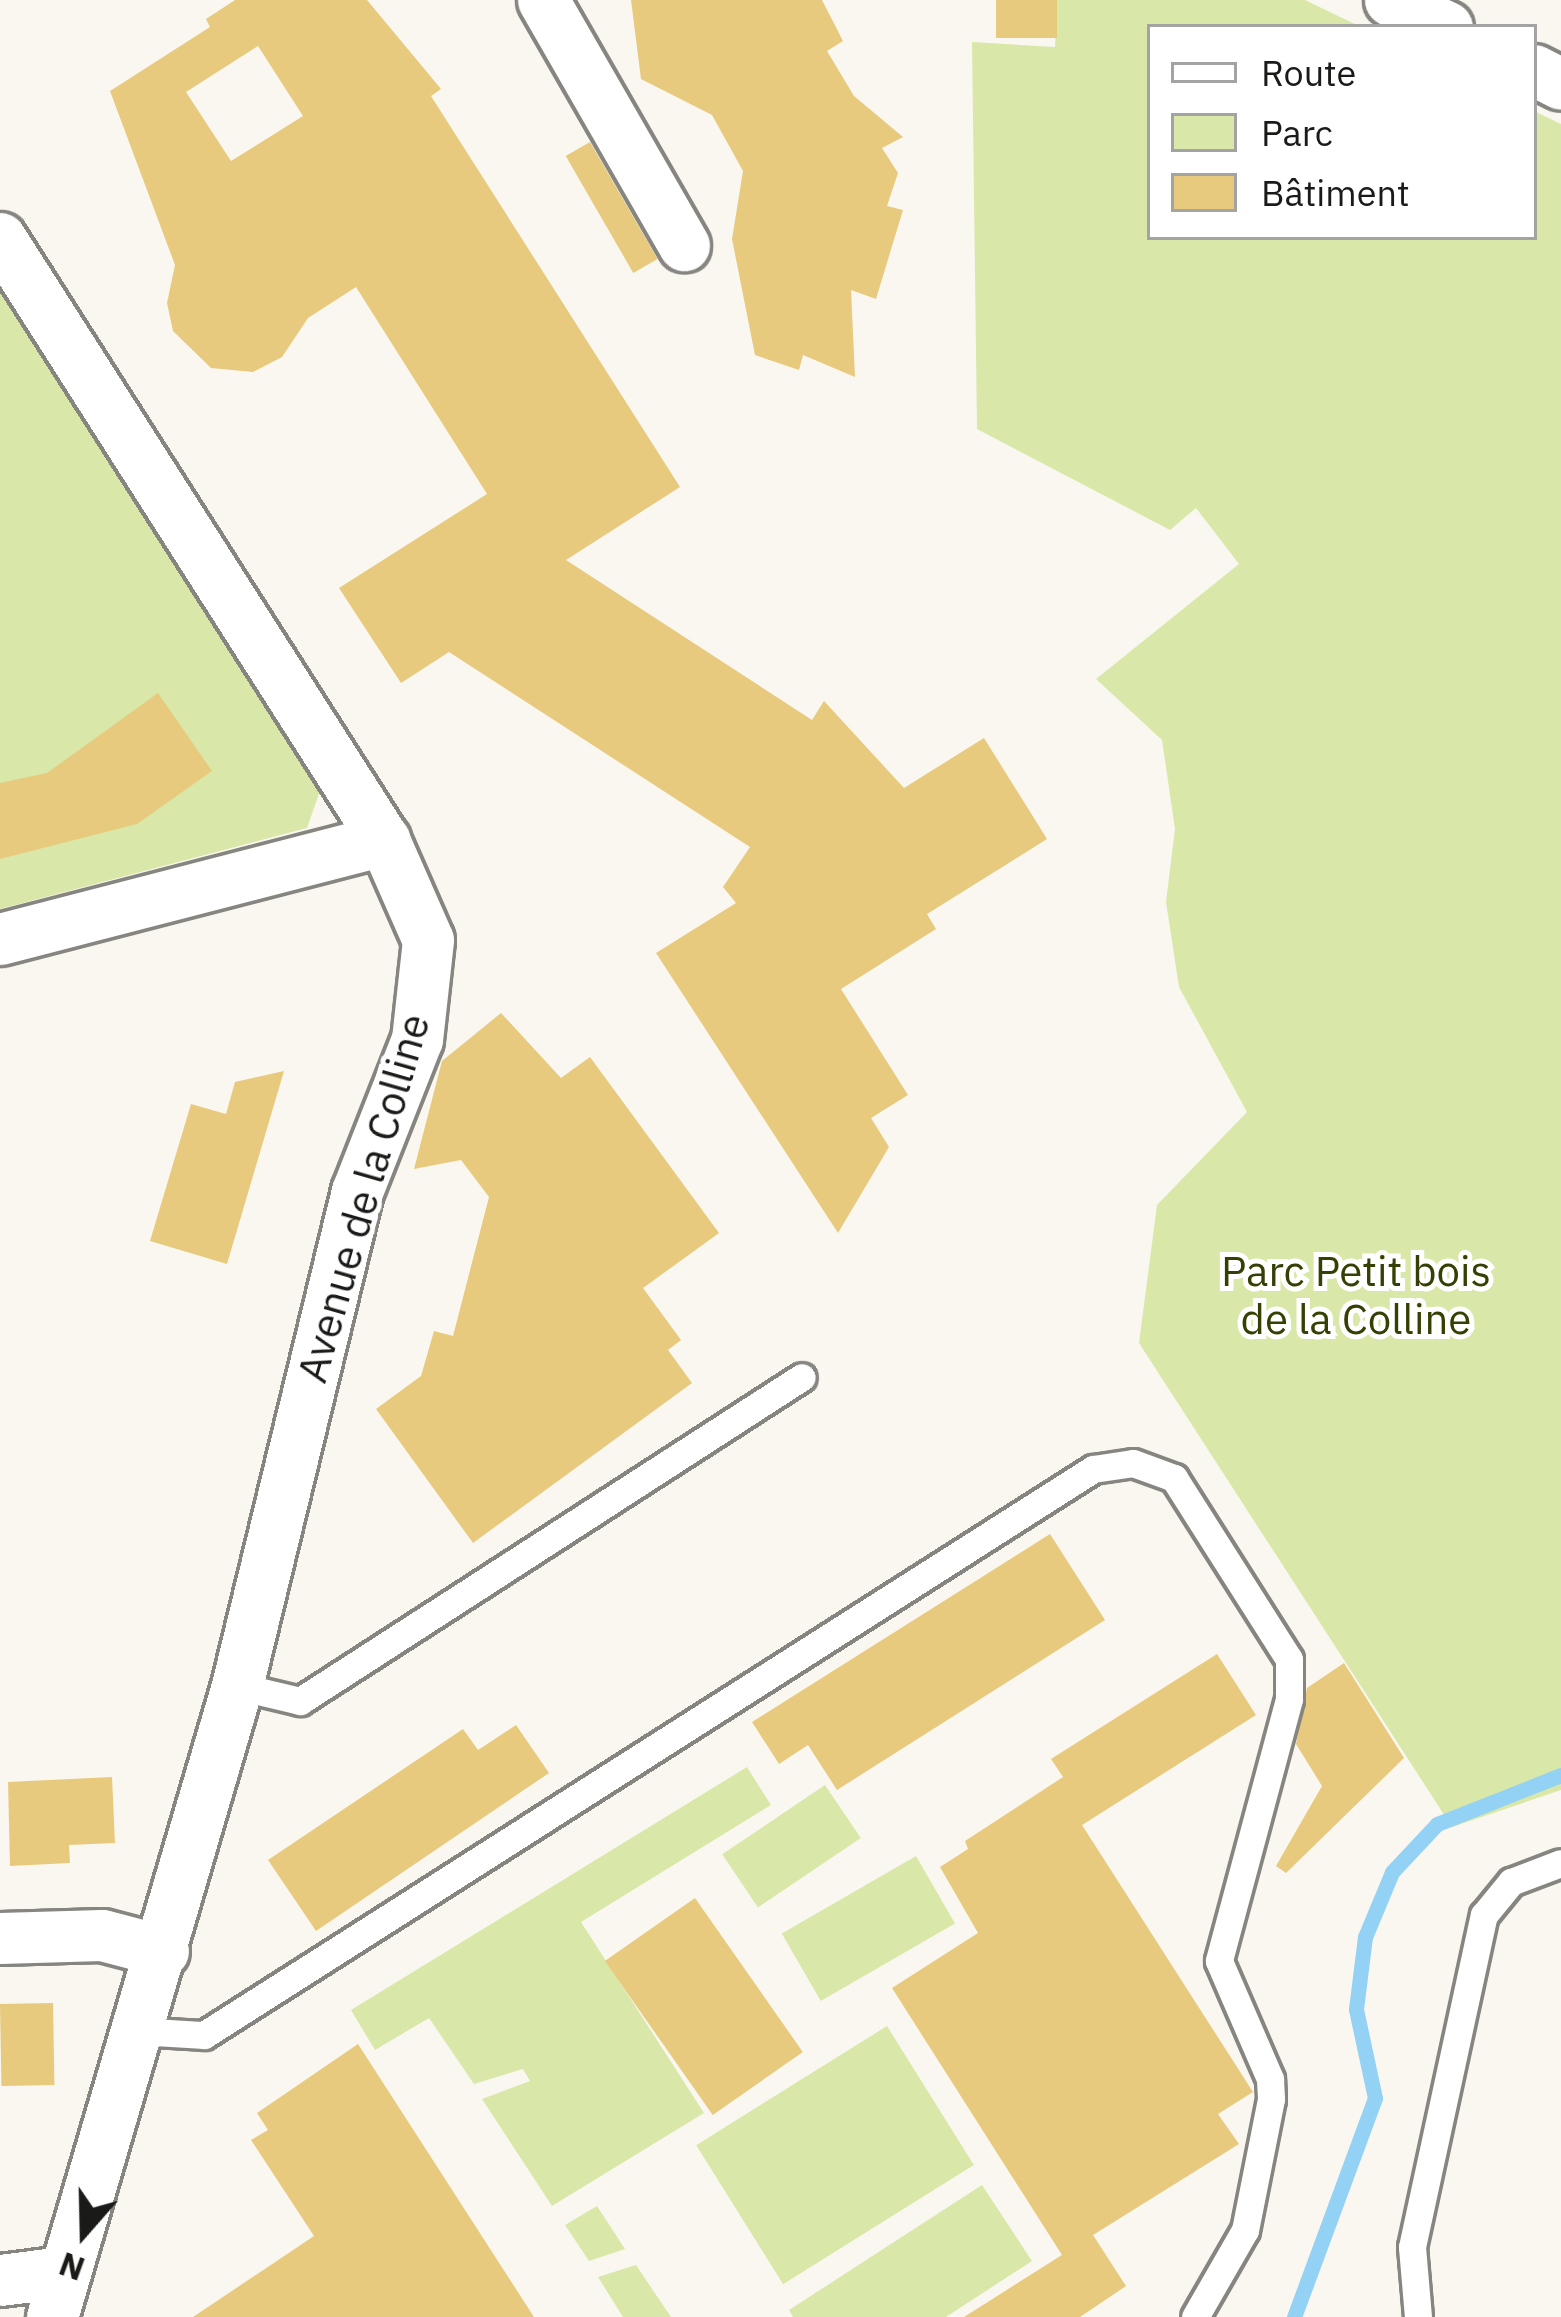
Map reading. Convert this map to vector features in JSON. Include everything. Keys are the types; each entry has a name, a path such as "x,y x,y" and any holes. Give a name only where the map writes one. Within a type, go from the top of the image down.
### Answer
{"street":[{"path":"543,0 684,245"},
{"path":"1390,0 1441,24"},
{"name":"Avenue de la Colline","path":"0,238 383,840 428,940 417,1039 357,1191 237,1686 163,1951 57,2295"},
{"path":"0,939 383,840"},
{"path":"0,1938 102,1935 163,1951"},
{"path":"0,2279 57,2295"}],"lane":[{"path":"237,1686 300,1701 802,1377"},
{"path":"138,2031 204,2035 1093,1468 1133,1463 1174,1478 1289,1659 1288,1699 1219,1961 1270,2079 1271,2099 1245,2230 1195,2317"},
{"path":"1418,2317 1412,2247 1484,1915 1511,1882 1561,1863"}],"green space":[{"name":"Parc Petit bois de la Colline","path":"1057,0 1305,0 1355,24 1147,24 1147,240 1537,240 1537,112 1561,124 1561,1790 1452,1827 1139,1343 1157,1205 1247,1112 1179,987 1166,902 1175,829 1162,740 1096,679 1239,564 1196,508 1170,530 977,429 972,42 1055,47"},
{"path":"0,283 321,788 307,828 0,909"},
{"path":"747,1767 771,1805 581,1922 704,2113 552,2206 482,2099 530,2081 523,2069 474,2084 429,2018 375,2050 351,2010"},
{"path":"825,1785 861,1838 758,1907 722,1854"},
{"path":"916,1856 955,1924 821,2001 782,1934"},
{"path":"887,2026 974,2165 783,2284 696,2145"},
{"path":"982,2185 1032,2261 946,2317 793,2317 789,2310"},
{"path":"597,2206 625,2249 589,2261 565,2225"},
{"path":"636,2265 671,2317 623,2317 598,2277"}],"building":[{"path":"235,0 367,0 441,89 431,96 680,487 566,560 812,720 824,701 904,788 984,738 1047,839 927,914 936,929 841,989 908,1095 871,1118 889,1147 838,1233 656,953 736,903 723,887 750,847 449,652 401,683 339,588 487,494 356,287 308,318 282,357 253,372 211,368 173,331 167,303 175,265 110,91 210,27 206,19","holes":["258,46 303,116 231,161 186,92"]},
{"path":"631,0 822,0 843,41 827,51 854,96 903,137 882,148 898,173 887,206 903,210 876,299 851,290 855,377 803,355 799,370 755,355 732,239 743,171 712,115 641,79"},
{"path":"996,0 1057,0 1057,38 996,38"},
{"path":"590,142 658,259 633,273 566,156"},
{"path":"158,693 212,771 137,824 0,859 0,783 47,773"},
{"path":"501,1013 561,1078 590,1057 719,1233 643,1288 681,1340 668,1350 692,1383 473,1543 376,1409 421,1376 434,1331 453,1336 489,1197 461,1160 414,1169 442,1061"},
{"path":"284,1071 227,1264 150,1241 191,1104 226,1114 235,1082"},
{"path":"1050,1534 1105,1620 837,1790 808,1745 779,1764 752,1722"},
{"path":"1217,1654 1256,1715 1082,1825 1253,2092 1218,2114 1239,2144 1093,2235 1126,2286 1080,2317 964,2317 1062,2255 892,1988 978,1933 940,1867 968,1849 965,1841 1063,1777 1051,1759"},
{"path":"1344,1663 1404,1758 1286,1873 1276,1866 1322,1786 1296,1744 1307,1688"},
{"path":"516,1725 549,1773 316,1931 268,1860 463,1729 478,1750"},
{"path":"112,1777 115,1843 69,1845 70,1863 10,1866 8,1782"},
{"path":"695,1898 803,2052 713,2115 605,1961"},
{"path":"53,2003 54,2085 1,2086 0,2004"},
{"path":"358,2044 534,2317 193,2317 314,2236 251,2140 268,2130 257,2113"}],"waterway":[{"path":"1294,2317 1375,2098 1356,2009 1365,1937 1392,1872 1437,1824 1561,1775"}]}
